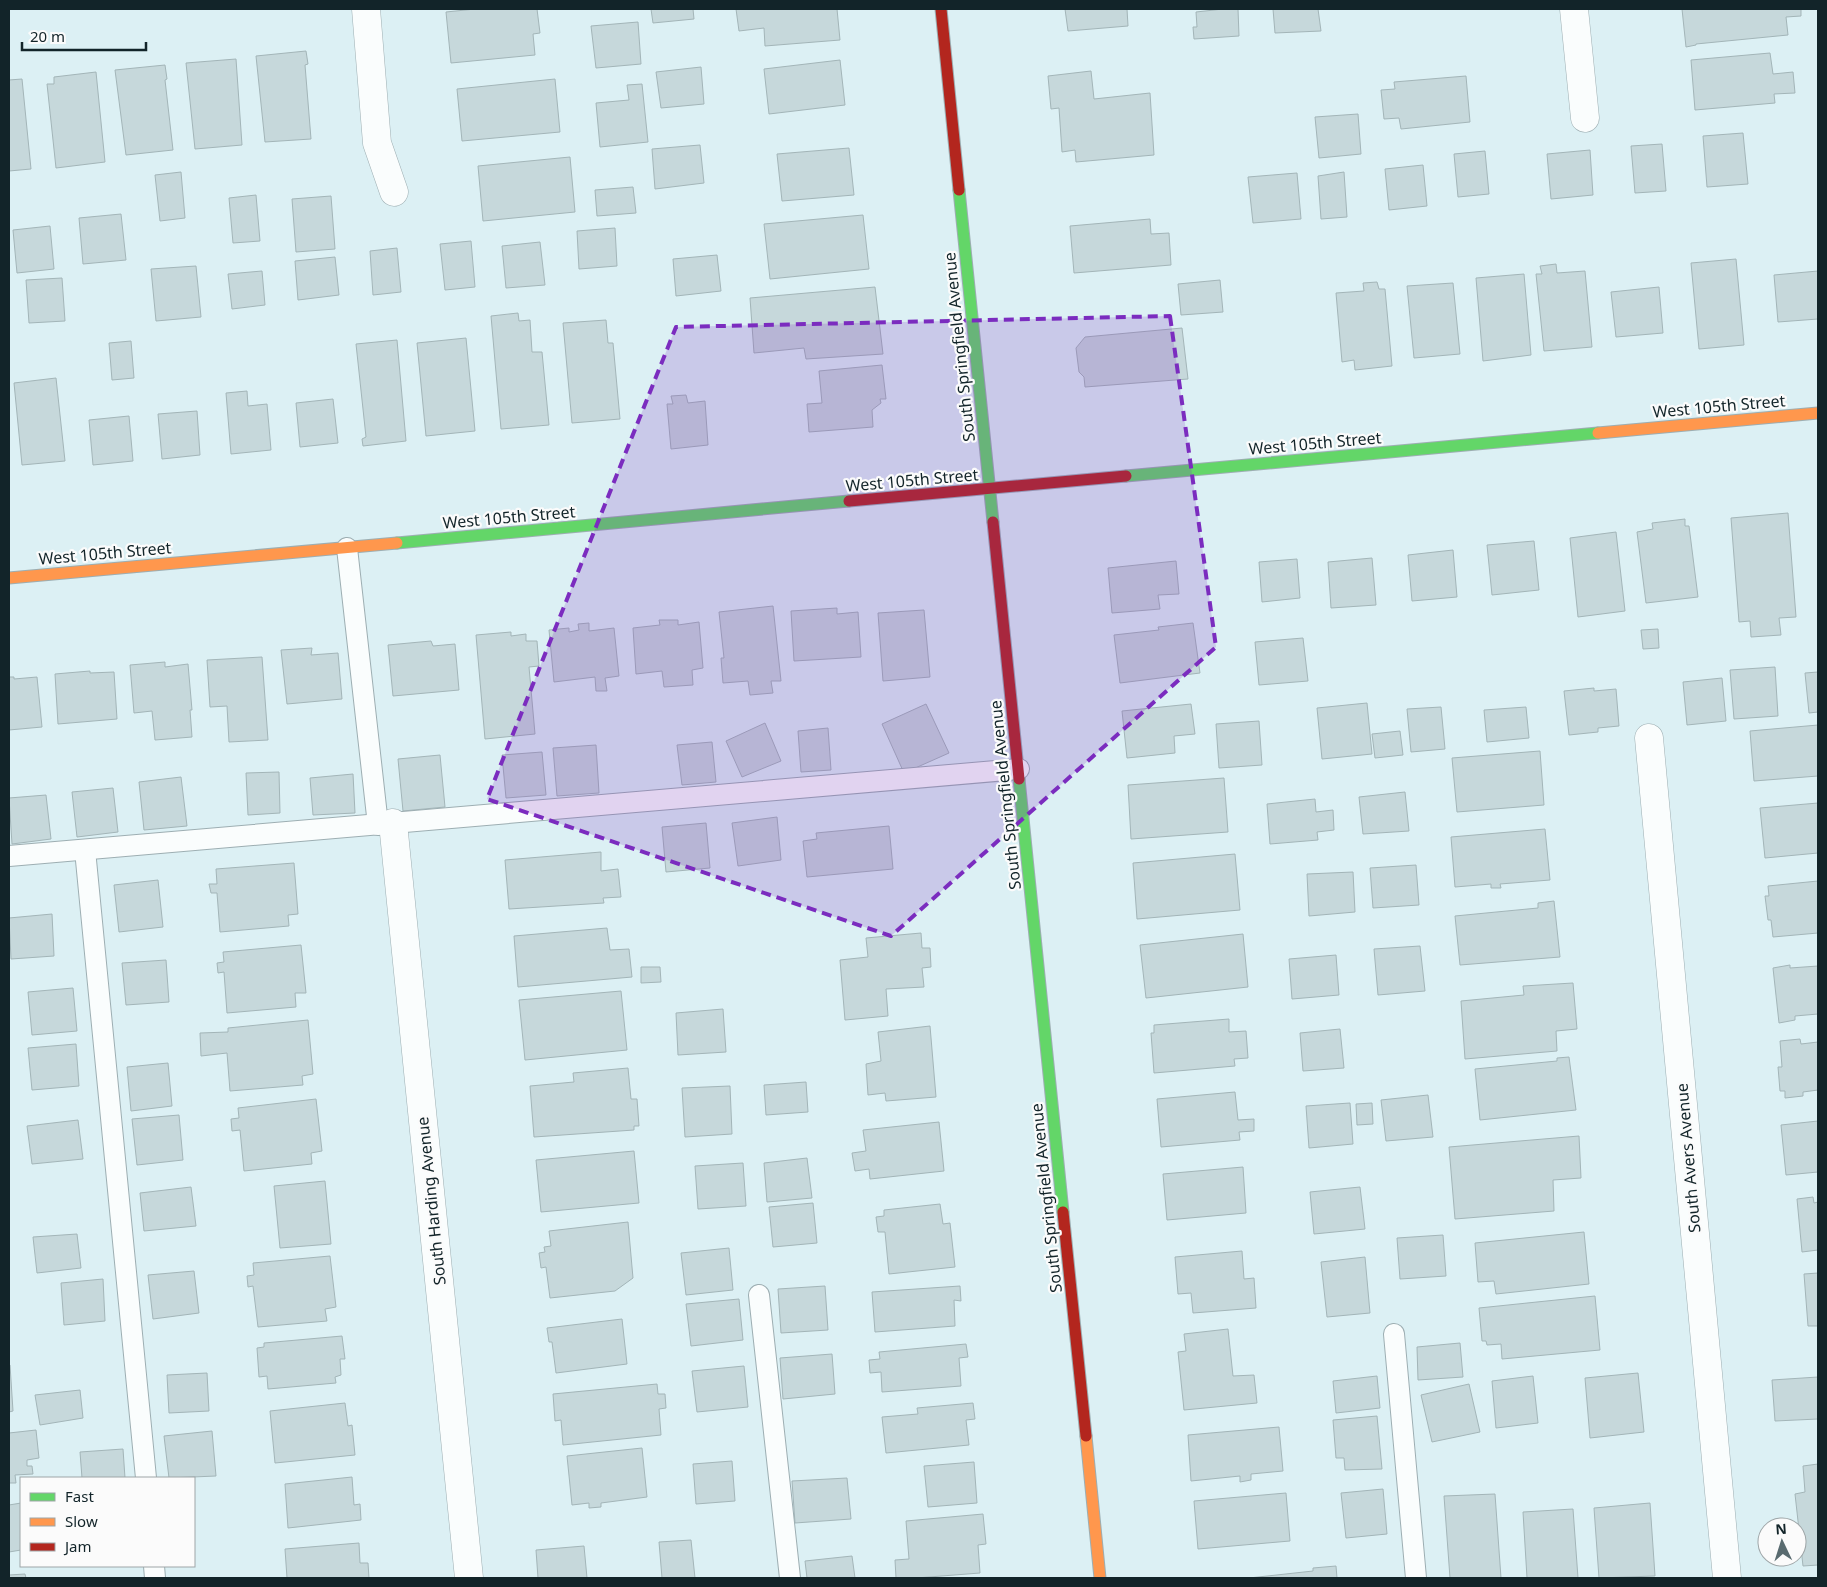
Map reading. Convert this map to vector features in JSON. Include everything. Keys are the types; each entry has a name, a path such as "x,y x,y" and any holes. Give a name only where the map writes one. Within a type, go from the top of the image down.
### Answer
{"street":[{"path":"366,9 377,143 394,192"},
{"name":"South Springfield Avenue","path":"941,9 1100,1578"},
{"path":"1574,9 1585,118"},
{"name":"West 105th Street","path":"9,578 1818,414"},
{"name":"South Avers Avenue","path":"1649,738 1727,1578"},
{"name":"South Harding Avenue","path":"385,824 469,1578"}],"lane":[{"path":"347,548 385,824"},
{"path":"9,856 1019,770"},
{"path":"85,850 146,1477"},
{"path":"759,1295 790,1578"},
{"path":"1394,1334 1416,1578"}],"highlighted area":[{"path":"1170,316 1216,647 891,936 487,799 676,327"}],"building":[{"path":"475,9 537,9 540,33 533,34 535,55 451,63 446,12"},
{"path":"651,9 693,9 694,19 653,23"},
{"path":"736,9 837,9 840,40 765,46 764,28 739,31"},
{"path":"1065,9 1127,9 1128,26 1068,31"},
{"path":"1238,9 1239,36 1194,39 1193,27 1197,27 1196,12"},
{"path":"1273,9 1318,9 1321,31 1275,33"},
{"path":"1682,9 1801,9 1801,16 1786,17 1788,35 1696,44 1686,47"},
{"path":"638,22 641,64 596,68 591,26"},
{"path":"306,51 308,64 305,65 311,139 265,142 256,56"},
{"path":"1770,53 1773,74 1793,72 1795,93 1774,94 1775,103 1695,110 1691,60"},
{"path":"236,59 242,145 195,149 186,63"},
{"path":"840,60 845,105 769,114 764,69"},
{"path":"165,65 173,150 126,155 115,70"},
{"path":"701,67 704,104 661,108 656,72"},
{"path":"1091,71 1094,99 1150,93 1154,155 1076,162 1075,150 1062,152 1059,108 1051,109 1048,76"},
{"path":"96,72 105,162 56,168 47,84 54,84 54,77"},
{"path":"1466,76 1470,122 1401,129 1399,118 1384,119 1381,90 1395,89 1394,82"},
{"path":"22,79 31,169 9,171 9,80"},
{"path":"555,79 560,132 462,141 457,89"},
{"path":"642,84 648,142 600,147 596,103 629,100 627,85"},
{"path":"1358,114 1361,154 1319,158 1315,117"},
{"path":"1743,133 1748,184 1707,187 1703,136"},
{"path":"1662,144 1666,191 1635,193 1631,146"},
{"path":"700,145 704,183 655,189 652,149"},
{"path":"849,148 854,195 782,201 777,154"},
{"path":"1590,150 1593,195 1551,199 1547,154"},
{"path":"1485,151 1489,194 1458,197 1454,154"},
{"path":"570,157 575,212 483,221 478,166"},
{"path":"1423,165 1427,206 1389,210 1385,169"},
{"path":"181,172 185,218 160,221 155,175"},
{"path":"1344,172 1347,217 1321,219 1318,176"},
{"path":"1297,173 1301,219 1253,223 1248,177"},
{"path":"633,187 636,213 597,216 595,190"},
{"path":"256,195 260,241 233,243 229,198"},
{"path":"331,196 335,249 296,252 292,199"},
{"path":"121,214 126,260 83,264 79,218"},
{"path":"863,215 869,269 770,279 764,224"},
{"path":"1150,219 1151,234 1169,233 1171,265 1074,273 1070,226"},
{"path":"50,226 54,269 17,273 13,230"},
{"path":"615,228 617,266 579,269 577,231"},
{"path":"471,241 475,287 445,290 440,244"},
{"path":"540,242 545,285 506,288 502,246"},
{"path":"397,248 401,292 373,295 370,251"},
{"path":"717,255 721,291 676,296 673,259"},
{"path":"335,257 339,295 298,300 295,261"},
{"path":"1736,259 1744,345 1699,349 1691,263"},
{"path":"1556,264 1557,273 1585,271 1592,347 1544,351 1536,274 1542,274 1540,266"},
{"path":"196,266 201,317 156,321 151,269"},
{"path":"262,271 265,305 232,309 228,274"},
{"path":"1818,271 1818,319 1778,322 1774,275"},
{"path":"1524,274 1531,355 1483,361 1476,278"},
{"path":"62,278 65,321 29,323 26,280"},
{"path":"1220,280 1223,312 1181,315 1178,284"},
{"path":"1377,282 1379,289 1385,289 1392,366 1355,370 1354,360 1342,362 1336,293 1364,291 1363,283"},
{"path":"1453,283 1460,354 1414,358 1407,286"},
{"path":"875,287 883,354 806,359 804,348 754,353 750,298"},
{"path":"1659,287 1663,333 1616,337 1611,292"},
{"path":"518,313 519,321 530,320 532,352 542,352 549,425 501,429 491,316"},
{"path":"606,320 608,343 613,343 620,419 572,423 563,323"},
{"path":"1182,328 1188,379 1085,387 1084,377 1079,372 1076,348 1085,337"},
{"path":"466,338 475,431 426,436 417,343"},
{"path":"397,340 406,441 363,446 362,439 366,437 356,344"},
{"path":"131,341 134,378 112,380 109,343"},
{"path":"882,365 886,399 880,399 881,403 872,410 873,427 809,432 807,404 822,403 819,371"},
{"path":"56,378 65,461 22,465 14,383"},
{"path":"247,391 248,406 267,404 271,450 231,454 226,393"},
{"path":"686,395 688,403 705,401 708,445 671,449 667,404 673,404 671,396"},
{"path":"333,399 338,443 300,447 296,403"},
{"path":"197,411 200,455 162,459 158,414"},
{"path":"129,416 133,461 93,465 89,420"},
{"path":"1788,513 1796,617 1779,618 1781,635 1751,637 1750,621 1739,622 1731,518"},
{"path":"1685,519 1685,526 1689,526 1698,597 1646,603 1637,532 1653,529 1652,523"},
{"path":"1616,532 1625,611 1578,617 1570,538"},
{"path":"1534,541 1539,590 1492,595 1487,545"},
{"path":"1453,550 1457,597 1412,601 1408,555"},
{"path":"1372,558 1376,605 1331,608 1328,562"},
{"path":"1297,559 1300,598 1262,602 1259,562"},
{"path":"1176,561 1179,594 1158,595 1160,609 1112,613 1108,568"},
{"path":"773,606 781,681 771,681 773,693 750,695 748,681 723,683 721,658 724,658 719,612"},
{"path":"837,608 837,614 858,612 861,657 794,661 791,611"},
{"path":"924,610 930,677 883,681 878,613"},
{"path":"659,620 678,620 678,625 699,622 703,668 692,670 693,685 664,687 662,671 636,674 633,628 660,625"},
{"path":"589,623 589,631 614,628 619,676 605,678 607,691 596,691 595,677 554,682 549,630 569,628 569,632 579,630 578,624"},
{"path":"1193,623 1200,673 1120,683 1114,635 1159,630 1158,627"},
{"path":"1658,629 1659,648 1643,649 1641,630"},
{"path":"511,632 511,636 526,634 526,641 537,641 539,666 529,667 535,734 485,739 476,635"},
{"path":"1303,638 1308,681 1259,685 1255,642"},
{"path":"431,641 433,646 455,644 459,690 393,696 388,645"},
{"path":"312,648 311,655 338,653 342,699 287,704 281,650"},
{"path":"262,657 268,740 229,742 227,706 210,707 207,660"},
{"path":"165,662 165,667 188,664 192,737 155,740 152,711 134,713 130,665"},
{"path":"1775,667 1778,716 1734,719 1730,670"},
{"path":"90,671 90,673 114,672 117,719 58,724 55,674"},
{"path":"1818,672 1818,712 1809,713 1805,673"},
{"path":"9,677 14,677 14,679 37,677 42,727 9,730"},
{"path":"1722,678 1726,721 1687,725 1683,682"},
{"path":"1594,688 1594,691 1616,689 1619,726 1598,728 1598,732 1569,735 1564,691"},
{"path":"1367,703 1372,754 1322,759 1317,708"},
{"path":"926,704 949,753 904,773 882,724"},
{"path":"1191,704 1195,734 1174,736 1175,753 1127,758 1122,711"},
{"path":"1441,707 1445,749 1411,752 1407,709"},
{"path":"1526,707 1529,738 1487,742 1484,710"},
{"path":"1259,721 1262,765 1219,768 1216,724"},
{"path":"765,723 781,761 742,777 726,741"},
{"path":"1818,725 1818,776 1754,781 1750,731"},
{"path":"828,728 831,770 801,772 798,731"},
{"path":"1400,731 1403,755 1375,758 1372,734"},
{"path":"712,742 716,782 682,785 677,745"},
{"path":"596,745 599,793 557,796 553,748"},
{"path":"1540,751 1544,805 1457,812 1452,758"},
{"path":"542,752 546,795 506,798 502,755"},
{"path":"440,755 445,807 403,811 398,759"},
{"path":"279,772 280,813 248,815 246,773"},
{"path":"353,774 355,813 313,815 310,778"},
{"path":"181,777 187,826 144,830 139,782"},
{"path":"1224,778 1228,832 1131,839 1128,785"},
{"path":"113,788 118,832 77,837 72,792"},
{"path":"1405,792 1409,831 1363,834 1359,797"},
{"path":"46,795 51,839 12,844 9,798"},
{"path":"1315,799 1316,812 1333,810 1334,830 1317,832 1318,840 1270,844 1267,804"},
{"path":"1818,803 1818,853 1765,858 1760,808"},
{"path":"777,817 781,860 738,866 732,823"},
{"path":"706,823 710,868 666,872 662,827"},
{"path":"889,826 893,869 807,877 803,841 817,839 816,833"},
{"path":"1545,829 1550,880 1500,884 1501,888 1491,888 1491,884 1455,887 1451,837"},
{"path":"601,852 601,871 618,869 621,897 603,898 604,903 509,909 505,860"},
{"path":"1235,854 1240,910 1137,919 1133,863"},
{"path":"294,863 298,914 288,915 289,926 220,932 217,893 211,893 209,884 217,884 216,869"},
{"path":"1416,865 1419,905 1373,908 1370,868"},
{"path":"1353,872 1355,912 1309,916 1307,874"},
{"path":"158,880 163,927 119,932 114,885"},
{"path":"1818,881 1818,933 1773,937 1771,920 1768,920 1765,896 1769,896 1768,886"},
{"path":"1554,901 1560,957 1460,965 1455,916 1538,908 1538,903"},
{"path":"52,914 54,956 11,959 9,918"},
{"path":"607,928 610,950 629,949 632,977 518,987 514,936"},
{"path":"921,933 922,948 930,948 931,967 922,968 924,987 886,989 888,1016 845,1020 840,960 868,957 866,938"},
{"path":"1243,934 1248,987 1146,998 1140,945"},
{"path":"301,945 306,993 295,993 296,1007 227,1013 224,972 218,973 217,963 224,962 223,952"},
{"path":"1420,946 1425,991 1378,995 1374,949"},
{"path":"1336,955 1339,995 1292,999 1289,959"},
{"path":"166,960 169,1002 126,1005 122,963"},
{"path":"1790,965 1790,968 1818,966 1818,1014 1795,1016 1795,1020 1779,1023 1773,968"},
{"path":"641,967 660,967 661,982 641,983"},
{"path":"1573,983 1577,1029 1556,1031 1557,1051 1465,1059 1461,1001 1524,995 1523,986"},
{"path":"73,988 77,1031 32,1035 28,992"},
{"path":"621,991 627,1050 525,1060 519,1000"},
{"path":"723,1009 726,1052 678,1055 676,1013"},
{"path":"1229,1019 1229,1032 1246,1031 1248,1058 1234,1059 1235,1066 1154,1073 1151,1033 1154,1033 1154,1025"},
{"path":"308,1020 313,1074 302,1076 303,1085 230,1091 227,1053 201,1056 200,1033 228,1032 228,1028"},
{"path":"930,1026 936,1097 886,1101 885,1093 868,1095 866,1064 881,1061 878,1032"},
{"path":"1340,1029 1344,1068 1303,1071 1300,1033"},
{"path":"1800,1039 1801,1044 1818,1042 1818,1090 1803,1092 1803,1096 1785,1098 1785,1091 1780,1091 1778,1067 1782,1067 1780,1041"},
{"path":"76,1044 79,1086 32,1090 28,1048"},
{"path":"1569,1057 1576,1110 1480,1120 1475,1069 1557,1061 1557,1058"},
{"path":"168,1063 172,1106 131,1111 127,1067"},
{"path":"628,1068 631,1099 637,1099 639,1126 634,1126 634,1130 534,1137 530,1086 574,1082 573,1073"},
{"path":"806,1082 808,1112 766,1115 764,1085"},
{"path":"730,1086 732,1134 685,1137 682,1088"},
{"path":"1235,1092 1238,1120 1254,1119 1254,1131 1239,1132 1240,1140 1161,1147 1157,1099"},
{"path":"1428,1095 1433,1137 1386,1141 1381,1100"},
{"path":"316,1099 322,1151 311,1153 312,1164 244,1171 240,1130 232,1131 231,1119 239,1118 238,1108"},
{"path":"1350,1103 1353,1144 1309,1148 1306,1106"},
{"path":"1372,1103 1373,1124 1357,1125 1356,1104"},
{"path":"179,1115 183,1160 137,1165 132,1119"},
{"path":"78,1120 83,1159 32,1164 27,1126"},
{"path":"1818,1121 1818,1172 1786,1175 1781,1125"},
{"path":"939,1122 944,1171 870,1179 869,1169 855,1171 852,1153 866,1151 863,1130"},
{"path":"1579,1136 1581,1178 1553,1180 1554,1211 1455,1219 1449,1147"},
{"path":"634,1151 639,1203 541,1212 536,1160"},
{"path":"807,1158 812,1198 767,1202 764,1163"},
{"path":"743,1163 746,1206 698,1209 695,1166"},
{"path":"1243,1167 1246,1213 1167,1220 1163,1174"},
{"path":"325,1181 331,1244 280,1248 274,1186"},
{"path":"191,1187 196,1226 144,1231 140,1193"},
{"path":"1360,1187 1365,1229 1314,1234 1310,1192"},
{"path":"1813,1197 1814,1203 1818,1202 1818,1250 1802,1252 1797,1199"},
{"path":"813,1203 817,1243 773,1247 769,1207"},
{"path":"940,1204 943,1224 950,1223 955,1267 889,1274 885,1232 878,1232 876,1217 884,1216 884,1210"},
{"path":"628,1222 633,1278 615,1291 550,1298 546,1267 541,1268 539,1253 545,1252 544,1247 551,1246 549,1231"},
{"path":"1584,1232 1589,1284 1496,1294 1494,1281 1478,1282 1475,1243"},
{"path":"77,1234 81,1268 37,1273 33,1237"},
{"path":"1443,1235 1446,1276 1400,1279 1397,1238"},
{"path":"729,1248 733,1290 686,1295 681,1253"},
{"path":"1242,1251 1244,1279 1254,1278 1256,1308 1193,1313 1191,1293 1178,1294 1175,1257"},
{"path":"330,1256 336,1307 325,1309 327,1321 258,1327 253,1286 248,1287 247,1276 254,1275 253,1263"},
{"path":"1365,1257 1370,1313 1327,1317 1321,1262"},
{"path":"194,1271 199,1313 153,1319 148,1275"},
{"path":"1818,1273 1818,1326 1808,1326 1804,1274"},
{"path":"103,1279 105,1321 64,1325 61,1283"},
{"path":"825,1286 828,1330 781,1333 778,1289"},
{"path":"960,1286 961,1301 954,1300 955,1326 875,1332 872,1292"},
{"path":"1595,1296 1600,1350 1502,1359 1501,1344 1487,1345 1486,1341 1482,1341 1479,1308"},
{"path":"739,1299 743,1340 691,1346 686,1304"},
{"path":"622,1319 627,1364 556,1373 552,1342 549,1342 547,1328"},
{"path":"1228,1329 1233,1376 1254,1375 1257,1403 1184,1410 1178,1352 1186,1351 1184,1334"},
{"path":"342,1336 345,1359 340,1359 341,1375 335,1377 336,1383 268,1389 267,1376 259,1377 257,1348 264,1347 264,1343"},
{"path":"1460,1343 1463,1377 1418,1380 1417,1347"},
{"path":"966,1344 968,1357 959,1358 961,1386 882,1392 881,1372 870,1373 869,1360 880,1359 879,1352"},
{"path":"832,1354 835,1394 783,1399 780,1358"},
{"path":"9,1365 13,1411 9,1412"},
{"path":"744,1366 748,1407 697,1412 692,1371"},
{"path":"207,1373 209,1411 169,1413 167,1375"},
{"path":"1638,1373 1644,1432 1590,1438 1585,1378"},
{"path":"1377,1376 1380,1408 1336,1413 1333,1381"},
{"path":"1533,1376 1538,1423 1496,1428 1492,1381"},
{"path":"1818,1377 1818,1419 1775,1421 1772,1380"},
{"path":"657,1384 658,1394 665,1394 666,1408 659,1409 661,1435 563,1445 561,1420 555,1421 553,1394"},
{"path":"1469,1384 1480,1432 1432,1442 1421,1395"},
{"path":"80,1390 83,1418 40,1425 35,1395"},
{"path":"345,1403 348,1426 352,1425 355,1455 275,1463 270,1411"},
{"path":"973,1403 975,1419 966,1420 969,1445 886,1453 882,1417 918,1414 917,1408"},
{"path":"1377,1416 1382,1469 1345,1470 1344,1458 1336,1458 1333,1420"},
{"path":"1279,1427 1283,1471 1251,1474 1251,1480 1240,1482 1240,1476 1191,1481 1188,1435"},
{"path":"36,1430 39,1458 27,1460 27,1466 32,1466 33,1474 15,1475 16,1483 9,1483 9,1433"},
{"path":"212,1431 216,1476 169,1477 164,1436"},
{"path":"642,1448 647,1497 601,1503 601,1507 589,1508 589,1503 572,1505 567,1456"},
{"path":"123,1449 125,1477 82,1477 80,1452"},
{"path":"732,1461 735,1501 696,1504 693,1464"},
{"path":"974,1462 977,1503 928,1507 924,1466"},
{"path":"1818,1464 1818,1565 1807,1566 1807,1517 1798,1517 1795,1494 1805,1492 1803,1466"},
{"path":"352,1477 354,1505 360,1504 361,1520 288,1528 285,1484"},
{"path":"847,1478 851,1519 795,1523 792,1481"},
{"path":"1383,1489 1387,1534 1346,1538 1341,1493"},
{"path":"1286,1493 1290,1541 1198,1549 1194,1501"},
{"path":"1495,1494 1501,1578 1450,1578 1444,1496"},
{"path":"20,1503 20,1550 9,1552 9,1505"},
{"path":"1650,1503 1655,1576 1599,1578 1594,1508"},
{"path":"1573,1509 1578,1578 1527,1578 1523,1512"},
{"path":"983,1514 986,1544 978,1545 980,1573 896,1578 895,1560 909,1559 906,1521"},
{"path":"691,1540 695,1578 662,1578 659,1542"},
{"path":"359,1543 360,1563 368,1563 369,1578 287,1578 285,1549"},
{"path":"584,1546 587,1578 538,1578 536,1550"},
{"path":"852,1556 855,1578 807,1578 805,1561"},
{"path":"1336,1566 1337,1578 1249,1578 1313,1571 1313,1568"},
{"path":"25,1574 26,1578 9,1578 9,1575"}],"traffic: fast":[{"path":"959,190 993,522"},
{"path":"1126,476 1598,433"},
{"path":"397,543 849,501"},
{"path":"1019,779 1063,1212"}],"traffic: slow":[{"path":"1598,433 1818,413"},
{"path":"9,578 397,543"},
{"path":"1086,1436 1100,1578"}],"traffic: jam":[{"path":"941,9 959,190"},
{"path":"849,501 1126,476"},
{"path":"993,522 1019,779"},
{"path":"1063,1212 1086,1436"}]}
